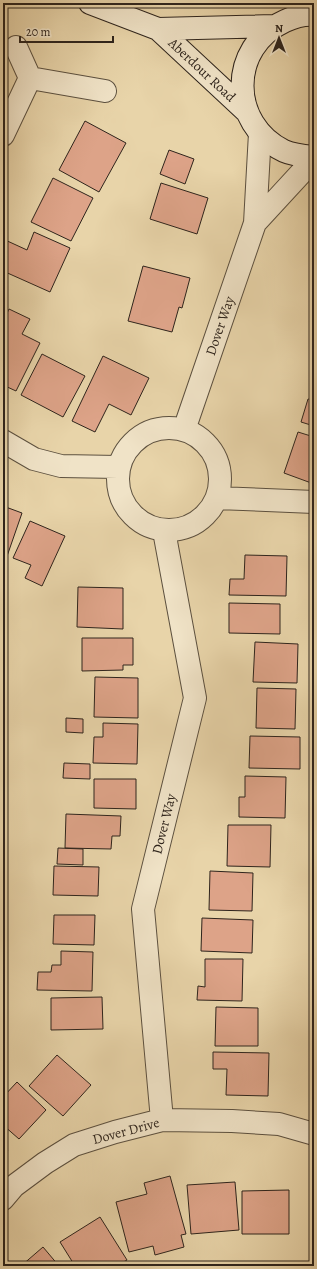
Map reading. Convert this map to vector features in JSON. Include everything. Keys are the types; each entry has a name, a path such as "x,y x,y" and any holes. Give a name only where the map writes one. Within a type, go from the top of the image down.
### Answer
{"street":[{"name":"Aberdour Road","path":"90,3 158,29 246,111"},
{"name":"Aberdour Road","path":"314,15 295,16 274,26 262,36 252,49 245,64 242,79 242,95 246,111 260,134 272,144 286,152 314,158"},
{"name":"Aberdour Road","path":"158,29 274,26"},
{"path":"3,135 30,78 16,46"},
{"path":"30,78 105,91"},
{"path":"255,223 260,134"},
{"path":"255,223 314,158"},
{"name":"Dover Way","path":"184,430 255,223"},
{"path":"167,428 184,430 196,436 205,443 215,457 219,468 220,482 217,498 212,508 198,522 181,529 164,531 141,523 128,512 118,490 118,468 125,451 140,436 158,429 167,428"},
{"path":"3,441 34,459 60,466 118,468"},
{"path":"217,498 314,502"},
{"name":"Dover Way","path":"162,1120 143,909 195,698 164,531"},
{"name":"Dover Drive","path":"3,1199 20,1181 74,1145 115,1132 162,1120 232,1121 279,1124 314,1134"}],"building":[{"path":"3,88 7,90 3,98"},
{"path":"85,121 126,143 99,192 59,170"},
{"path":"169,150 194,159 185,184 160,174"},
{"path":"53,178 93,198 71,241 31,222"},
{"path":"161,183 208,198 197,234 150,219"},
{"path":"34,232 70,248 50,292 3,271 3,239 27,250"},
{"path":"143,266 190,278 182,308 179,307 172,332 128,321"},
{"path":"9,309 30,319 22,334 40,343 16,391 3,385 3,376 5,373 3,372 3,322"},
{"path":"42,354 85,376 63,417 21,395"},
{"path":"103,356 149,378 131,415 109,404 95,432 72,421"},
{"path":"308,399 314,400 314,426 301,422"},
{"path":"298,432 314,437 314,484 284,473"},
{"path":"3,506 22,513 5,562 3,561"},
{"path":"30,521 65,536 42,586 25,578 31,565 13,558"},
{"path":"245,555 287,556 286,596 229,595 230,579 244,579"},
{"path":"78,587 123,588 123,629 77,627"},
{"path":"229,603 280,604 280,634 229,633"},
{"path":"82,638 133,638 133,665 123,665 123,670 82,671"},
{"path":"255,642 298,644 297,683 253,682"},
{"path":"95,677 138,678 138,718 94,717"},
{"path":"257,688 296,689 295,729 256,728"},
{"path":"66,718 83,719 83,733 66,732"},
{"path":"103,723 138,724 137,764 93,763 94,737 103,737"},
{"path":"250,736 300,737 300,769 249,768"},
{"path":"64,763 90,764 90,779 63,778"},
{"path":"245,776 286,777 285,818 239,817 239,797 245,797"},
{"path":"94,779 136,779 136,809 94,808"},
{"path":"66,814 121,816 120,836 112,836 111,849 65,848"},
{"path":"228,825 271,825 270,867 227,866"},
{"path":"58,848 83,849 83,865 57,864"},
{"path":"54,866 99,867 98,896 53,895"},
{"path":"210,871 253,873 252,911 209,910"},
{"path":"54,915 95,915 94,945 53,944"},
{"path":"202,918 253,920 252,953 201,951"},
{"path":"61,951 93,952 92,991 37,990 38,972 51,972 52,965 61,965"},
{"path":"205,959 243,959 242,1001 197,1000 198,986 205,987"},
{"path":"102,997 103,1029 51,1030 51,998"},
{"path":"216,1007 258,1008 258,1046 215,1046"},
{"path":"213,1052 269,1053 268,1096 226,1095 227,1069 213,1069"},
{"path":"57,1055 91,1085 63,1116 29,1086"},
{"path":"17,1082 46,1110 19,1139 3,1125 3,1097"},
{"path":"3,1146 8,1150 3,1156"},
{"path":"170,1176 186,1234 181,1235 184,1247 155,1255 153,1246 129,1252 116,1202 147,1194 144,1183"},
{"path":"235,1182 239,1230 191,1234 187,1185"},
{"path":"289,1190 289,1234 242,1234 242,1191"},
{"path":"100,1217 127,1260 116,1266 75,1266 60,1242"},
{"path":"43,1247 59,1266 21,1266"}]}
